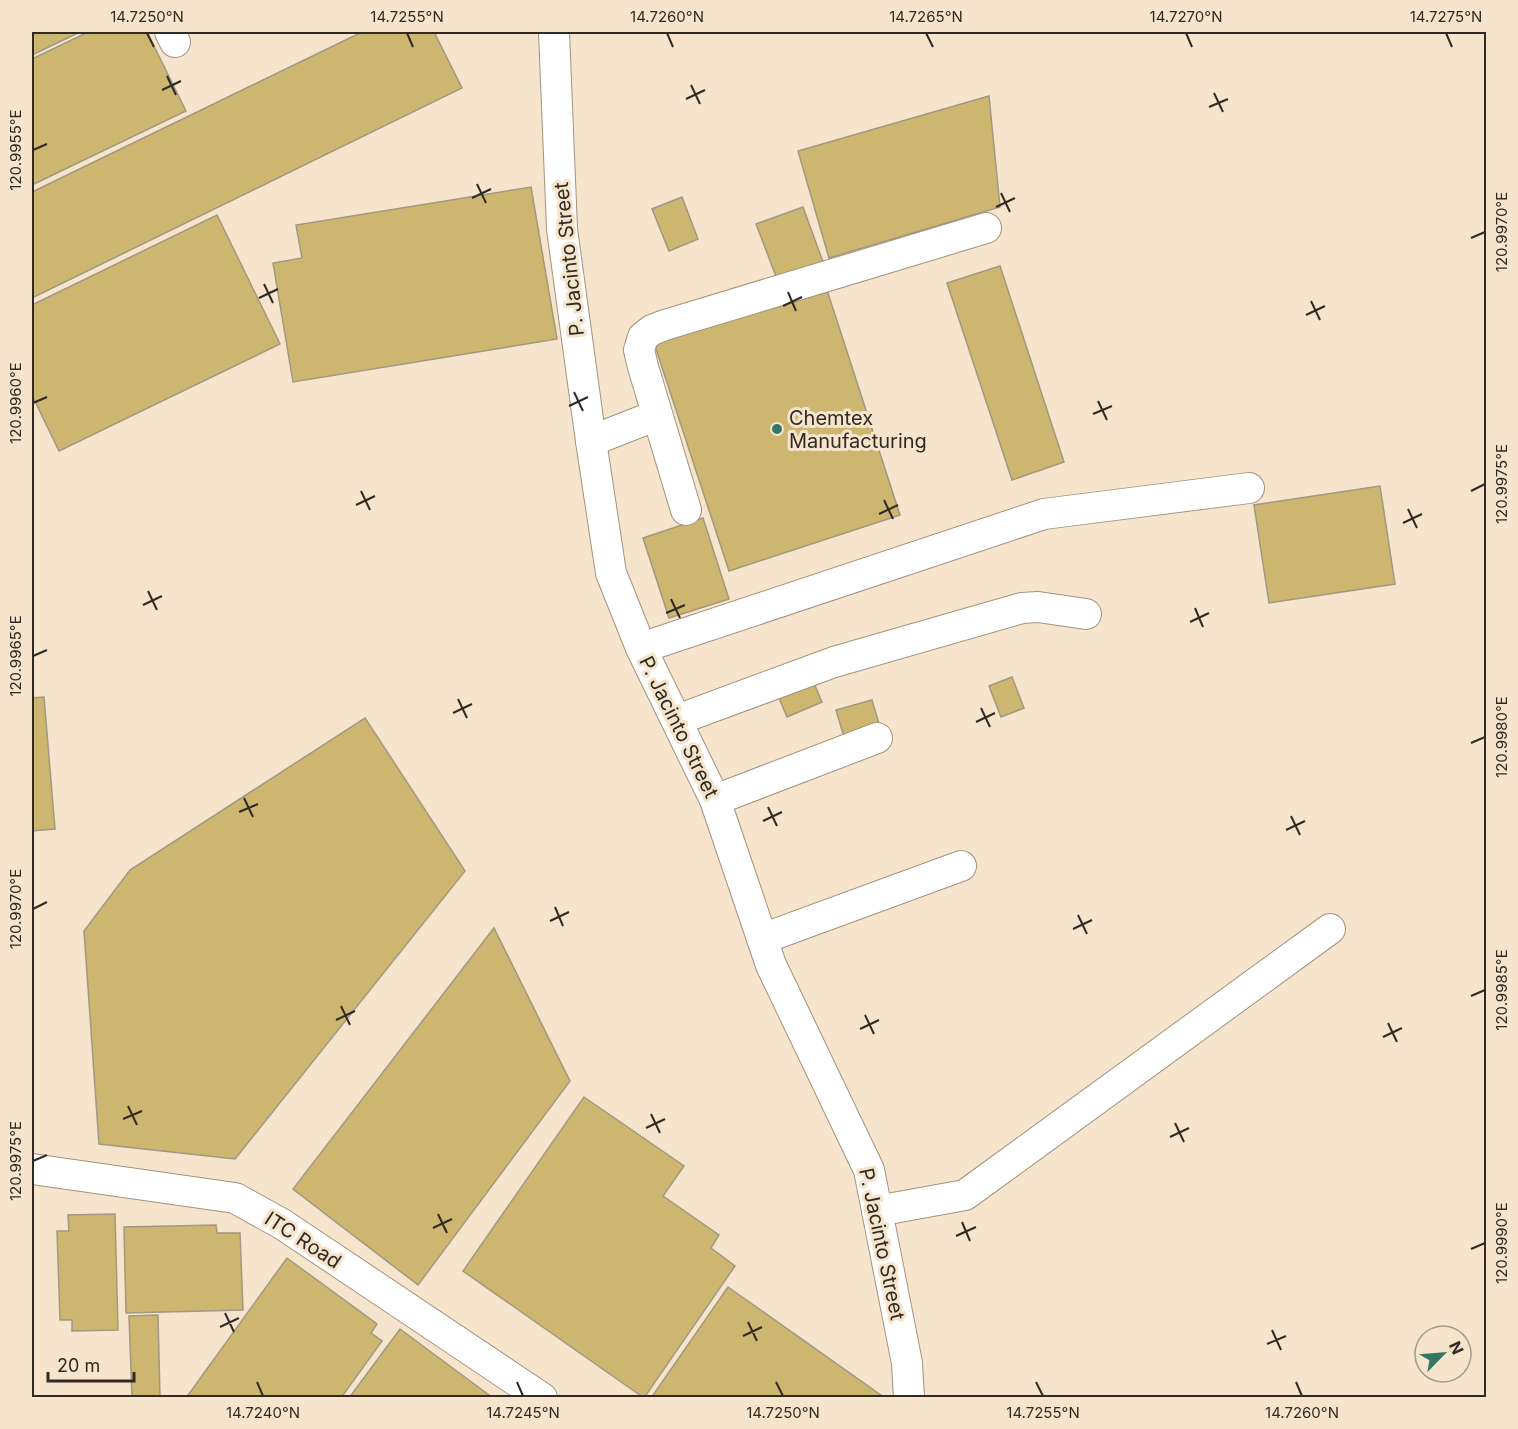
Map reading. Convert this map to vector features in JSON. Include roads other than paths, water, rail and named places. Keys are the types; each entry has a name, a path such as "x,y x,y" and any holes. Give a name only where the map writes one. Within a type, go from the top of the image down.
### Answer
{"street":[{"name":"P. Jacinto Street","path":"554,32 562,230 611,573 641,648 715,800 771,965 869,1170 907,1363 909,1398"},
{"path":"686,510 639,350 643,337 652,330 986,228"},
{"path":"591,441 657,415"},
{"path":"641,648 1044,514 1249,488"},
{"path":"676,720 834,662 1022,608 1038,607 1086,614"},
{"path":"715,800 877,738"},
{"path":"762,939 961,866"},
{"path":"877,1211 965,1195 1330,929"},
{"name":"ITC Road","path":"32,1169 236,1198 282,1224 542,1398"}],"place":[{"name":"Chemtex Manufacturing","path":"777,429"}]}
